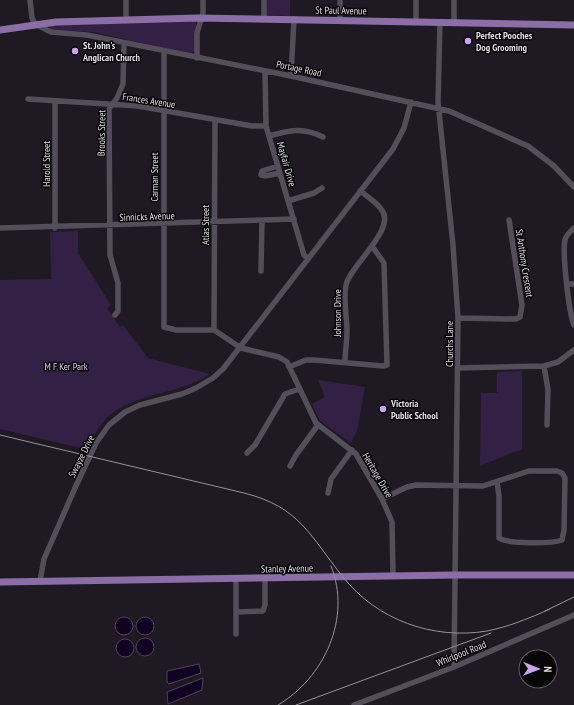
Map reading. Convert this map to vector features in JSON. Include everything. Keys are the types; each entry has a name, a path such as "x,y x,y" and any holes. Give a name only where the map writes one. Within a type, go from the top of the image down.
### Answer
{"main road":[{"name":"St Paul Avenue","path":"35,24 126,19 201,18 574,25"},
{"path":"0,30 35,24"},
{"name":"Stanley Avenue","path":"0,582 265,579 455,574 574,575"}],"street":[{"path":"30,0 32,18 35,24"},
{"path":"126,0 126,19"},
{"path":"197,58 197,33 203,13 203,0"},
{"path":"264,0 264,19"},
{"path":"340,0 340,20"},
{"path":"416,0 416,21"},
{"path":"454,0 454,22"},
{"path":"291,76 294,19"},
{"name":"Churchs Lane","path":"440,22 439,108 454,245 458,318 454,667"},
{"name":"Portage Road","path":"35,24 51,32 87,35 124,44 291,76 439,108 472,120 528,146 554,166 574,187"},
{"name":"Brooks Street","path":"115,315 118,311 118,283 110,256 109,109 117,98 123,84 124,44"},
{"name":"Carman Street","path":"164,51 162,110 164,327 167,329 214,330"},
{"name":"Mayfair Drive","path":"266,71 266,126 304,255 308,259"},
{"name":"Frances Avenue","path":"28,99 112,104 162,110 252,126 266,126"},
{"name":"Harold Street","path":"55,101 55,228"},
{"path":"214,330 240,348 393,149 404,128 411,102"},
{"name":"Atlas Street","path":"214,330 215,120"},
{"path":"269,136 294,129 314,133 323,137"},
{"path":"278,166 262,171 261,175 265,176 280,173"},
{"path":"288,201 314,193 322,188"},
{"name":"Johnson Drive","path":"344,362 347,333 346,285 357,263 372,246 384,228 384,214 382,209 360,190"},
{"name":"Sinnicks Avenue","path":"0,228 55,228 294,219"},
{"name":"St Anthony Crescent","path":"458,318 516,319 520,317 522,305 509,220"},
{"path":"261,271 262,221"},
{"path":"574,228 565,240 567,284 571,317 574,325"},
{"path":"289,367 310,360 383,366 387,365 384,263 372,246"},
{"path":"567,284 574,284"},
{"name":"Heritage Drive","path":"240,348 283,359 289,367 318,425 352,450 362,462 382,499 392,522 394,575"},
{"name":"Swayze Drive","path":"40,581 44,559 72,495 93,449 110,425 125,412 140,405 190,391 214,378 240,348"},
{"path":"458,368 544,366 558,362 574,350"},
{"path":"544,366 548,390 548,425"},
{"path":"247,453 255,445 285,394 299,389"},
{"path":"290,466 296,455 318,425"},
{"path":"328,493 331,479 352,450"},
{"path":"382,499 407,487 416,485 483,486 518,473 529,471 556,471 562,473 565,478 564,532 562,540 551,542 504,541 499,538 499,496 497,482"},
{"path":"236,579 236,634"},
{"path":"237,612 263,611 265,605 265,579"},
{"name":"Whirlpool Road","path":"354,705 454,667 574,615"}],"green space":[{"path":"267,0 290,0 290,16 266,15"},
{"path":"196,22 195,51 191,54 93,32 51,29 49,26 72,23"},
{"name":"M F Ker Park","path":"78,231 78,253 111,305 107,308 120,327 123,325 148,358 210,374 199,381 186,386 147,397 122,407 108,417 85,449 0,429 0,280 51,279 50,232"},
{"path":"522,371 522,450 480,466 481,393 497,393 497,372"},
{"path":"318,380 365,387 357,431 351,443 320,421 312,404 325,397"}],"shaded area":[{"path":"124,617 130,620 133,626 130,632 124,635 118,632 115,626 118,620"},
{"path":"145,617 151,620 154,626 151,632 145,635 139,632 136,626 139,620"},
{"path":"145,638 151,641 154,647 151,653 145,656 139,653 136,647 139,641"},
{"path":"125,639 131,642 134,648 131,654 125,657 119,654 116,648 119,642"},
{"path":"199,664 201,673 169,684 167,682 167,671"},
{"path":"203,678 202,690 168,704 167,692"}],"railway":[{"path":"0,435 244,493 263,499 278,506 302,525 343,577 372,605 408,624 446,632 467,633 487,631 519,622 550,609"},
{"path":"278,705 309,679 321,663 330,645 336,626 338,606 337,586 331,566"},
{"path":"545,611 574,597"},
{"path":"296,705 491,633"}],"place":[{"name":"Perfect Pooches Dog Grooming","path":"468,41"},
{"name":"St. John's Anglican Church","path":"75,51"},
{"name":"Victoria Public School","path":"383,409"}]}
